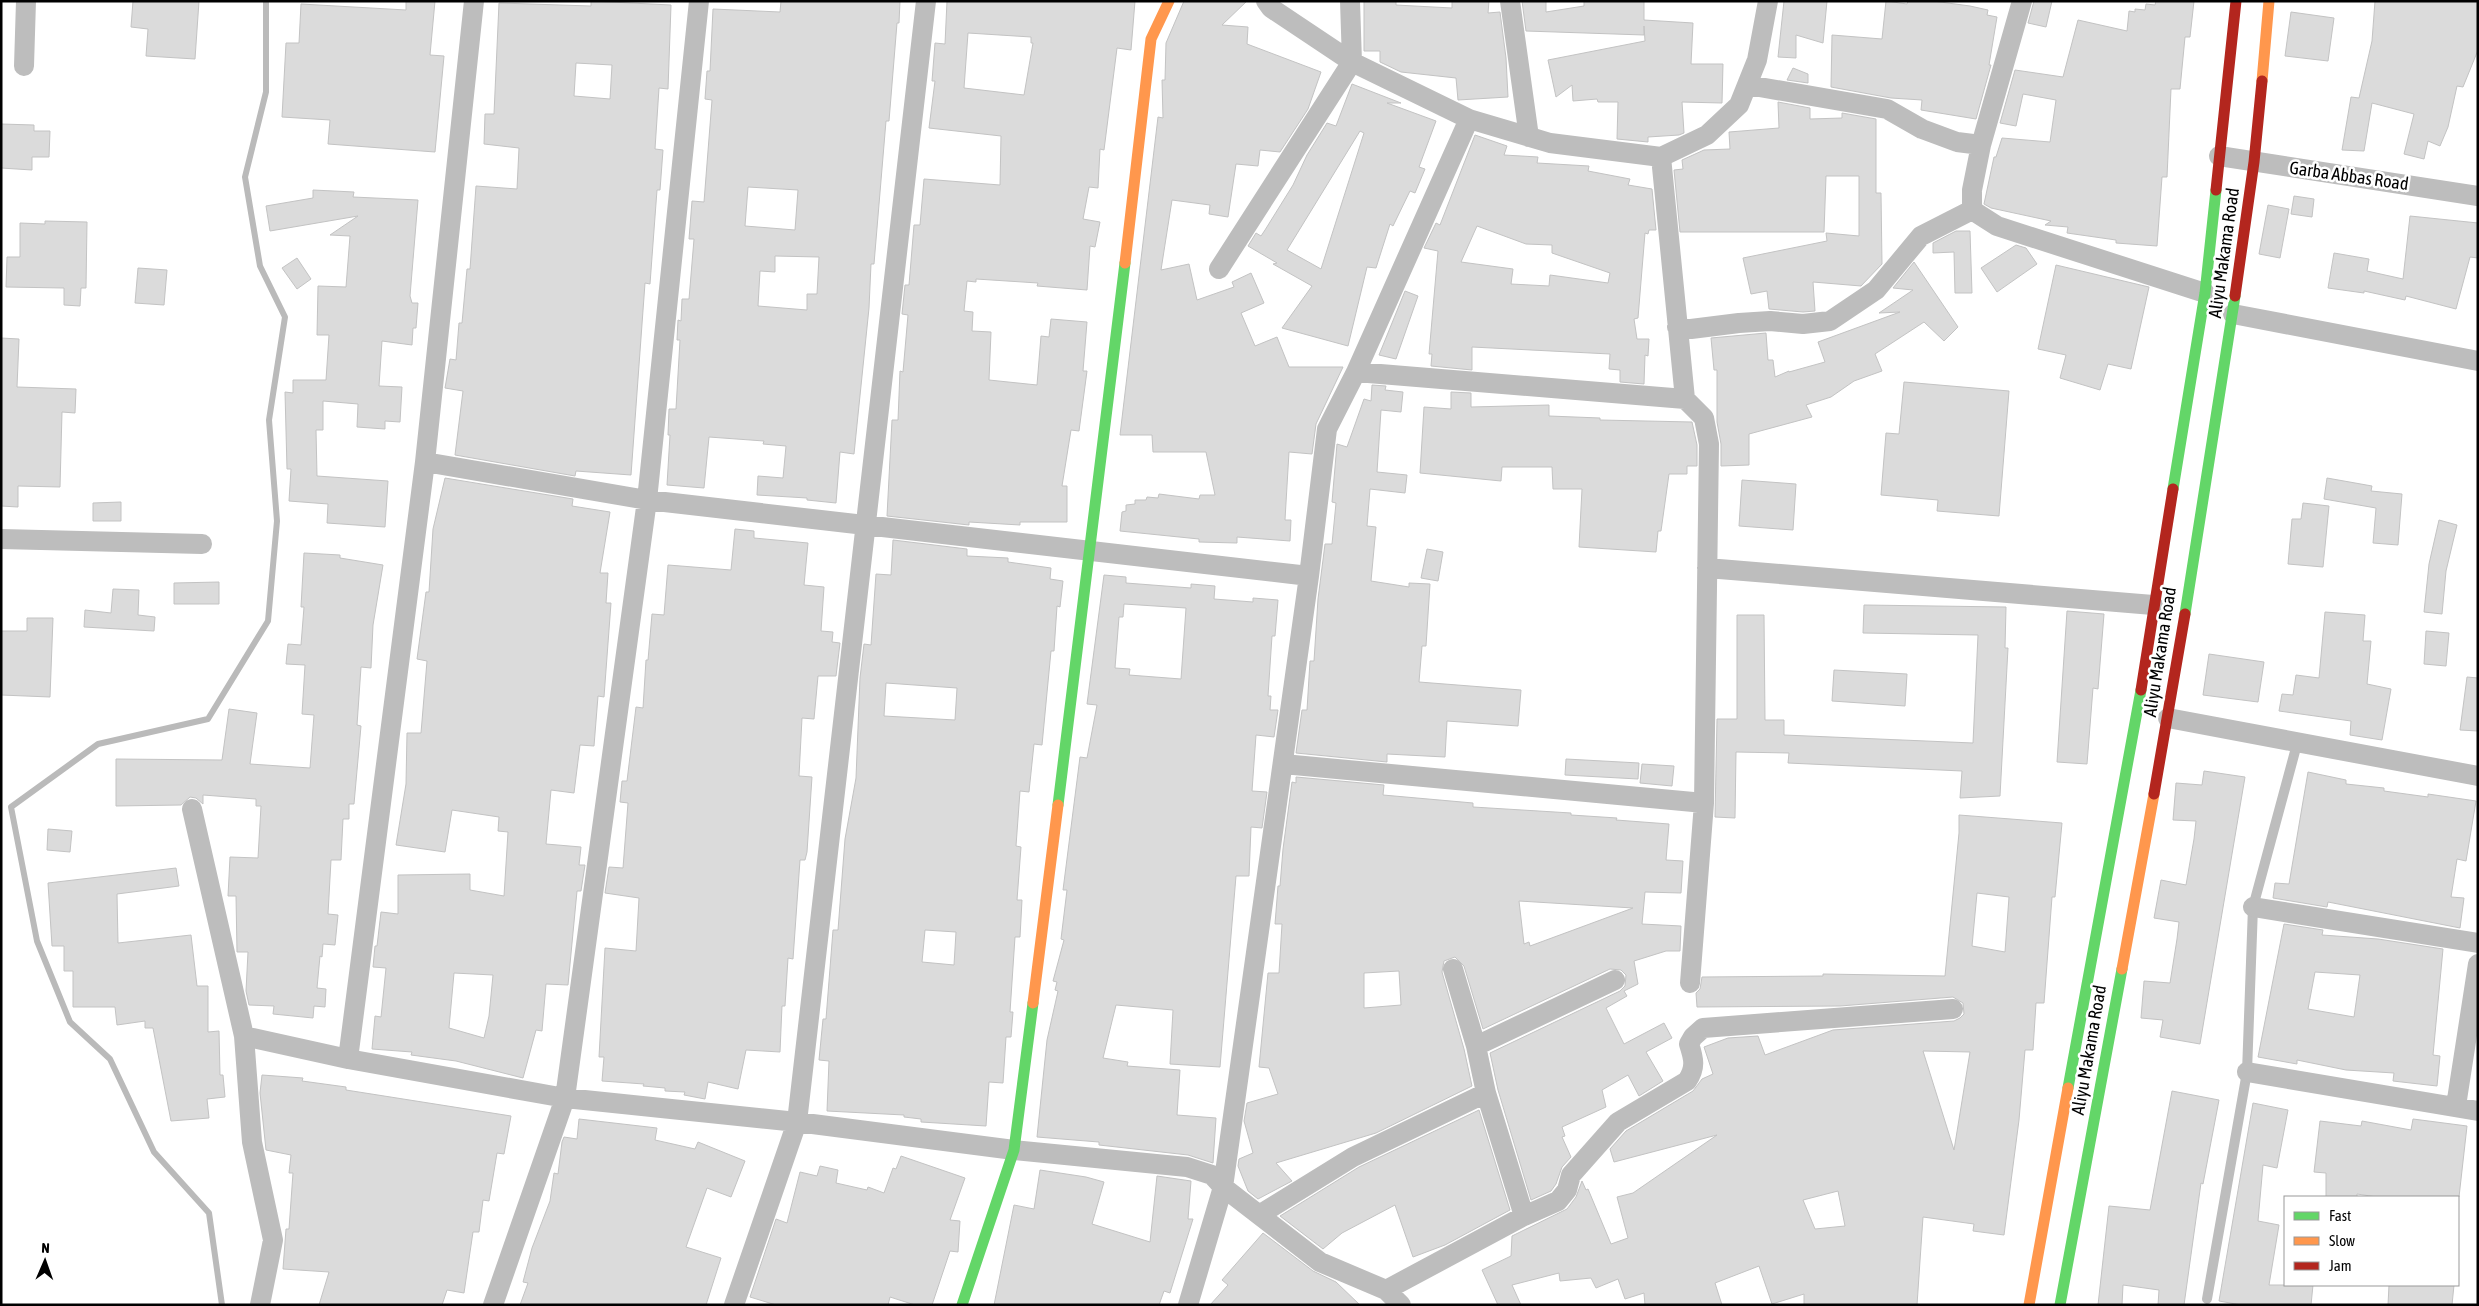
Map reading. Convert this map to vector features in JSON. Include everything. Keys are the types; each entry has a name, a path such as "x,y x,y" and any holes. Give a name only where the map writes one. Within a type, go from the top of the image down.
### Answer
{"street":[{"path":"24,66 26,1"},
{"path":"348,1060 425,462 474,1"},
{"path":"493,1305 565,1098 647,500 699,1"},
{"path":"734,1305 798,1122 868,525 926,1"},
{"path":"962,1305 1014,1150 1091,551 1151,39 1169,1"},
{"path":"1266,1 1271,8 1352,62 1469,118 1550,143 1661,157 1707,134 1739,104 1757,60 1768,1"},
{"path":"1219,269 1352,62 1350,1"},
{"path":"1510,1 1530,137"},
{"path":"1972,210 1972,190 1981,145 2022,1"},
{"name":"Aliyu Makama Road","path":"2029,1305 2137,712 2205,293 2236,1"},
{"name":"Aliyu Makama Road","path":"2060,1305 2168,718 2233,314 2254,162 2269,1"},
{"path":"1748,85 1887,109 1922,130 1957,142 1981,145"},
{"path":"1188,1305 1223,1187 1309,576 1327,429 1356,372 1469,118"},
{"name":"Garba Abbas Road","path":"2220,156 2478,196"},
{"path":"1661,157 1685,399 1704,418 1709,444 1704,802 1690,983"},
{"path":"1972,210 1997,226 2205,293"},
{"path":"1677,328 1691,329 1746,322 1770,321 1803,324 1830,321 1876,290 1921,236 1972,210"},
{"path":"2233,314 2478,361"},
{"path":"1356,372 1685,399"},
{"path":"425,462 647,500 1309,576"},
{"path":"1,538 202,544"},
{"path":"1708,568 2153,605"},
{"path":"2168,718 2297,744 2478,776"},
{"path":"1283,764 1704,802"},
{"path":"192,808 244,1036 252,1142 273,1240 260,1305"},
{"path":"2253,907 2478,943"},
{"path":"2456,1106 2478,964"},
{"path":"1453,968 1476,1046 1486,1092 1524,1216"},
{"path":"1476,1046 1615,980"},
{"path":"1386,1290 1524,1216 1558,1201 1566,1190 1571,1175 1618,1122 1688,1081 1694,1072 1694,1062 1689,1044 1703,1028 1953,1009"},
{"path":"244,1036 348,1060 565,1098 798,1122 1014,1150 1187,1167 1212,1175 1223,1187 1320,1262 1386,1290 1401,1305"},
{"path":"2247,1072 2478,1111"},
{"path":"1259,1215 1353,1157 1486,1092"}],"lane":[{"path":"2207,1299 2247,1072 2253,907 2297,744"}],"building":[{"path":"133,1 199,1 195,59 146,56 148,29 131,27"},
{"path":"406,1 435,1 430,55 444,56 435,152 328,144 330,120 282,117 286,43 299,43 301,4 406,10"},
{"path":"591,1 671,5 668,89 659,88 655,149 663,150 660,190 657,190 650,284 645,283 631,475 576,471 575,476 455,455 463,391 445,388 450,359 456,360 459,323 462,323 467,269 470,269 476,186 517,189 519,148 484,144 485,114 494,114 499,3 591,6","holes":["576,63 612,65 610,99 574,96"]},
{"path":"781,1 900,1 889,121 886,121 874,264 871,264 869,308 854,454 840,452 836,503 807,500 807,498 757,495 758,476 783,478 786,446 763,444 764,441 709,437 704,488 667,485 670,435 668,435 669,409 676,409 680,340 677,340 678,320 681,321 682,299 689,299 694,239 689,239 692,201 704,202 712,100 705,99 707,71 710,71 713,9 780,12","holes":["748,187 798,190 795,230 745,226","775,256 819,257 817,294 807,294 807,310 758,306 760,271 775,272"]},
{"path":"947,1 1135,1 1131,50 1117,48 1104,150 1100,149 1098,188 1089,187 1083,219 1100,222 1095,247 1090,246 1087,290 1037,286 1038,283 976,279 976,282 967,281 964,311 973,312 972,331 991,332 989,380 1037,385 1041,336 1049,337 1051,319 1087,322 1083,371 1087,371 1079,431 1071,430 1062,486 1067,486 1067,522 1020,522 1020,525 969,522 969,525 887,516 892,420 898,420 900,371 903,372 908,315 902,314 905,285 909,285 914,225 920,225 924,179 1000,185 1001,136 929,128 935,81 932,81 935,43 945,44","holes":["968,33 1031,37 1031,43 1033,43 1024,95 964,88"]},
{"path":"1184,1 1247,1 1222,25 1248,27 1247,44 1321,72 1308,109 1280,152 1260,150 1258,166 1236,164 1228,217 1209,214 1210,205 1172,200 1161,270 1189,264 1197,300 1234,287 1232,282 1251,273 1264,303 1241,313 1255,346 1277,337 1289,367 1343,367 1316,424 1312,454 1289,452 1285,520 1291,520 1290,541 1237,537 1237,543 1199,542 1199,539 1120,531 1122,512 1126,511 1126,505 1135,504 1135,500 1146,500 1147,497 1158,498 1159,494 1199,499 1200,495 1215,495 1206,452 1153,452 1152,435 1120,435 1158,117 1163,118 1162,80 1165,80 1166,43"},
{"path":"1364,1 1396,1 1396,5 1452,8 1452,1 1489,1 1488,13 1500,12 1506,58 1508,97 1458,100 1456,78 1401,72 1380,62 1380,51 1364,51"},
{"path":"1522,1 1546,1 1546,12 1584,6 1584,1 1644,1 1644,20 1693,23 1691,64 1723,64 1722,103 1682,102 1684,133 1679,135 1648,137 1648,142 1617,139 1618,102 1598,102 1597,99 1573,101 1572,85 1556,97 1548,60 1645,41 1644,26 1644,35 1526,31"},
{"path":"1784,1 1827,1 1823,43 1796,35 1796,58 1778,57"},
{"path":"1886,1 1907,4 1908,1 1933,1 1970,6 1988,10 1987,15 1997,17 1989,65 1991,65 1976,119 1921,110 1922,100 1891,98 1831,87 1832,35 1882,39"},
{"path":"2034,1 2052,1 2046,27 2028,23"},
{"path":"2156,1 2194,1 2190,37 2185,37 2180,89 2171,89 2167,177 2162,177 2157,246 2116,243 2116,240 2067,233 2068,227 2045,225 2051,221 1991,208 1984,204 1994,157 1996,157 2002,138 2050,142 2056,100 2023,94 2016,126 2000,123 2015,70 2063,77 2078,20 2127,31 2129,11 2135,12 2135,9 2145,10 2146,4 2155,5"},
{"path":"2375,1 2478,1 2478,50 2463,87 2457,86 2448,127 2440,146 2428,141 2424,159 2404,154 2414,114 2372,103 2364,151 2342,150 2351,97 2359,98 2372,41"},
{"path":"2291,12 2334,18 2328,61 2285,56"},
{"path":"1793,68 1808,74 1808,83 1787,80"},
{"path":"1352,84 1401,103 1387,103 1436,121 1419,167 1425,169 1415,193 1410,191 1393,226 1390,224 1376,268 1367,267 1348,346 1282,328 1312,286 1273,264 1277,263 1248,246 1256,233 1261,236 1265,230 1293,185 1307,155 1327,123 1336,126","holes":["1360,131 1364,133 1321,269 1287,250"]},
{"path":"1778,102 1810,108 1810,119 1842,118 1842,113 1876,119 1876,193 1881,193 1882,264 1861,286 1813,282 1815,311 1803,312 1769,309 1767,291 1751,294 1743,258 1827,241 1826,233 1859,236 1859,176 1826,176 1824,232 1680,232 1674,170 1683,169 1682,160 1704,150 1730,149 1729,132 1779,128"},
{"path":"1,124 34,125 34,131 50,131 49,157 32,157 32,170 1,168"},
{"path":"1475,135 1507,146 1504,155 1538,157 1537,163 1589,166 1588,171 1630,179 1628,185 1652,189 1656,230 1649,230 1648,234 1645,233 1638,318 1634,319 1637,339 1649,339 1648,356 1645,355 1644,384 1620,382 1620,370 1609,369 1610,354 1472,347 1472,370 1431,366 1432,354 1429,354 1438,251 1424,248 1436,223 1440,225","holes":["1477,226 1526,244 1552,245 1552,253 1610,273 1608,283 1550,275 1549,286 1511,284 1513,269 1461,262"]},
{"path":"313,190 354,192 353,197 418,200 410,296 412,303 418,303 416,328 413,328 412,345 382,341 379,386 402,387 400,422 385,421 385,429 357,427 358,404 323,401 323,430 316,430 317,476 388,481 385,527 327,523 328,504 289,501 291,469 287,469 285,392 293,393 293,380 326,380 329,335 317,335 318,286 346,287 350,236 330,235 358,216 270,231 266,206 313,198"},
{"path":"2294,196 2314,199 2312,217 2291,214"},
{"path":"2268,205 2289,209 2280,258 2259,254"},
{"path":"2410,216 2478,223 2478,258 2470,257 2456,309 2406,296 2405,300 2364,291 2364,293 2328,288 2334,253 2369,259 2367,271 2403,279"},
{"path":"45,221 87,222 86,288 81,288 80,306 64,305 64,288 6,287 7,257 20,257 20,223 45,224"},
{"path":"1956,231 1970,231 1972,293 1955,293 1954,252 1933,253 1933,243"},
{"path":"2016,245 2026,248 2037,264 1997,292 1981,268"},
{"path":"297,258 311,279 297,289 282,268"},
{"path":"1914,262 1958,327 1944,341 1924,322 1875,354 1882,371 1854,381 1831,397 1806,405 1812,417 1749,434 1749,465 1721,466 1721,444 1717,422 1717,370 1714,370 1711,338 1766,333 1768,360 1773,360 1775,377 1789,371 1825,362 1818,342 1900,312 1879,313 1913,290 1893,288"},
{"path":"2056,265 2149,287 2131,369 2108,364 2100,390 2060,378 2066,355 2038,349"},
{"path":"138,268 167,270 164,305 135,303"},
{"path":"1405,291 1418,296 1396,359 1379,355"},
{"path":"1,338 19,339 17,387 76,389 75,413 62,412 60,487 18,486 18,507 1,506"},
{"path":"1904,382 2009,391 1999,516 1937,511 1938,500 1881,495 1886,433 1899,434"},
{"path":"1372,385 1386,386 1385,390 1403,392 1401,412 1381,410 1377,472 1407,475 1405,493 1370,489 1367,526 1376,527 1371,581 1409,587 1409,583 1430,584 1426,646 1422,646 1419,682 1521,690 1518,726 1447,721 1445,757 1387,754 1387,762 1296,753 1302,710 1307,710 1310,661 1314,661 1318,599 1325,544 1332,544 1336,503 1332,502 1337,444 1347,447 1364,399 1371,401"},
{"path":"1451,392 1471,393 1471,407 1549,405 1549,416 1600,418 1600,420 1692,422 1697,445 1697,466 1687,466 1687,474 1669,474 1656,552 1579,547 1582,489 1553,489 1552,467 1502,467 1501,481 1420,473 1424,407 1451,409"},
{"path":"445,478 573,499 572,506 610,512 600,573 608,573 606,603 611,603 604,697 598,696 594,746 580,745 574,793 551,790 546,844 581,847 579,865 585,865 581,891 577,891 568,985 546,984 542,1031 536,1030 523,1078 456,1061 411,1055 412,1052 372,1049 375,1016 381,1017 386,968 373,967 375,946 377,946 381,912 398,914 398,875 470,874 470,890 504,896 508,832 498,831 499,817 452,810 445,852 396,845 406,784 407,733 421,733 427,661 417,659 426,592 429,592 433,529","holes":["454,973 493,975 489,1016 484,1038 449,1028"]},
{"path":"2327,478 2372,486 2371,491 2402,494 2398,545 2373,543 2376,508 2324,499"},
{"path":"1742,480 1796,484 1793,530 1739,526"},
{"path":"121,502 121,521 93,521 93,503"},
{"path":"2303,503 2329,506 2323,567 2288,564 2292,519 2301,519"},
{"path":"2439,520 2457,525 2446,571 2442,614 2424,612 2429,564"},
{"path":"735,529 754,531 754,538 808,543 804,585 824,587 821,631 833,632 832,642 840,643 836,676 818,676 814,719 802,718 799,776 812,777 807,852 805,860 800,860 793,959 788,958 785,1006 782,1006 780,1052 746,1050 738,1089 708,1082 705,1099 684,1095 685,1092 665,1091 665,1088 643,1086 644,1084 602,1081 604,1057 599,1057 605,948 636,951 639,898 605,893 609,867 623,868 628,803 620,802 622,781 627,781 636,707 643,708 646,660 648,660 652,614 664,615 668,565 731,570"},
{"path":"893,540 967,549 967,556 1008,558 1008,562 1051,568 1050,579 1063,581 1060,607 1057,606 1054,651 1051,651 1042,745 1034,744 1029,792 1020,791 1016,846 1021,847 1017,900 1022,900 1020,937 1015,937 1010,1012 1013,1012 1011,1037 1006,1037 1003,1083 989,1082 986,1126 921,1122 921,1119 904,1117 904,1115 827,1111 829,1061 819,1060 823,1019 826,1019 833,930 838,930 845,839 856,778 860,678 864,644 871,645 876,574 891,575","holes":["886,683 957,688 955,720 884,716","925,930 956,932 954,965 922,962"]},
{"path":"1427,549 1443,552 1438,581 1421,578"},
{"path":"304,553 340,555 340,558 383,565 373,625 371,668 361,667 357,725 361,726 354,804 349,804 349,819 343,819 341,860 331,860 328,914 338,915 335,945 323,944 317,988 326,989 325,1007 314,1006 313,1018 273,1014 274,1006 249,1005 246,991 248,952 237,952 236,896 228,896 230,857 258,858 261,806 256,806 256,799 203,795 203,804 196,798 190,797 181,805 116,806 116,759 222,760 229,709 257,713 250,764 310,768 314,715 302,714 305,665 286,664 288,644 301,645 304,607 301,607"},
{"path":"1104,575 1126,577 1126,583 1191,588 1191,584 1215,586 1214,599 1253,602 1253,598 1278,600 1275,636 1272,636 1268,696 1271,696 1270,710 1278,710 1274,737 1256,735 1252,791 1267,792 1262,828 1251,827 1249,876 1236,876 1220,1067 1170,1064 1173,1010 1116,1005 1103,1058 1128,1062 1127,1066 1180,1070 1177,1115 1216,1118 1213,1163 1188,1155 1099,1145 1099,1142 1037,1137 1047,1040 1058,991 1055,990 1057,982 1053,981 1064,940 1061,939 1067,890 1063,890 1080,757 1087,758 1097,705 1087,704","holes":["1124,604 1186,608 1181,679 1129,675 1130,669 1115,668 1119,617 1123,617"]},
{"path":"219,582 219,604 174,604 174,583"},
{"path":"113,589 139,590 138,615 155,617 154,631 84,627 85,610 111,613"},
{"path":"1864,605 2006,607 2005,648 2008,648 2000,796 1960,798 1962,771 1788,763 1789,753 1736,752 1735,818 1715,817 1717,719 1737,719 1737,615 1764,615 1765,720 1784,720 1784,735 1973,743 1978,635 1863,633"},
{"path":"2067,611 2104,614 2098,689 2093,688 2087,764 2057,762"},
{"path":"2325,612 2365,615 2363,641 2371,641 2367,684 2391,689 2382,740 2350,735 2351,721 2279,711 2282,694 2293,695 2296,675 2319,678"},
{"path":"27,618 53,618 50,697 1,695 1,631 27,631"},
{"path":"2426,631 2449,633 2446,666 2424,664"},
{"path":"2209,654 2264,662 2258,702 2203,695"},
{"path":"1834,670 1907,674 1905,706 1832,701"},
{"path":"2467,677 2478,678 2478,731 2460,730"},
{"path":"1566,759 1639,763 1638,779 1565,775"},
{"path":"1642,764 1674,766 1672,786 1640,783"},
{"path":"2204,771 2245,777 2200,1044 2160,1037 2163,1020 2141,1018 2144,981 2170,983 2177,939 2179,922 2154,918 2161,880 2186,885 2194,839 2196,821 2173,820 2176,783 2202,785"},
{"path":"2308,772 2346,780 2346,784 2384,788 2384,791 2428,797 2428,794 2476,801 2466,861 2457,859 2451,897 2464,898 2460,928 2328,902 2327,907 2273,898 2275,883 2289,884"},
{"path":"1296,777 1384,785 1383,795 1473,803 1473,807 1571,813 1571,815 1669,824 1666,860 1683,861 1681,893 1645,892 1642,924 1681,926 1680,951 1666,951 1634,961 1638,984 1624,991 1627,996 1606,1008 1624,1044 1664,1023 1672,1038 1646,1052 1663,1081 1639,1096 1628,1075 1602,1090 1606,1107 1562,1127 1565,1136 1562,1137 1571,1157 1562,1167 1556,1184 1551,1191 1531,1200 1498,1090 1490,1053 1620,991 1625,986 1626,975 1621,970 1610,969 1483,1029 1464,966 1455,957 1444,961 1442,972 1464,1049 1472,1086 1376,1133 1276,1163 1292,1181 1258,1199 1248,1191 1238,1166 1239,1159 1253,1153 1244,1121 1247,1103 1278,1094 1269,1068 1259,1067 1268,973 1279,973 1282,924 1275,924 1278,886 1280,886 1292,782 1296,783","holes":["1519,901 1633,908 1530,946 1529,942 1524,944","1399,971 1401,1005 1364,1008 1364,973"]},
{"path":"1959,815 2062,823 2055,897 2052,897 2044,1003 2036,1003 2033,1050 2025,1050 2019,1120 2004,1235 1973,1231 1974,1224 1923,1217 1917,1305 1804,1305 1804,1294 1772,1304 1759,1266 1715,1283 1722,1305 1645,1305 1644,1293 1625,1299 1618,1279 1596,1288 1591,1278 1560,1281 1559,1273 1512,1285 1521,1305 1498,1305 1482,1270 1511,1256 1512,1236 1567,1209 1576,1197 1582,1181 1586,1190 1588,1189 1611,1244 1628,1238 1617,1197 1633,1193 1717,1135 1614,1162 1610,1149 1626,1131 1693,1091 1702,1079 1713,1074 1704,1047 1728,1038 1758,1036 1765,1055 1833,1030 1954,1021 1964,1014 1963,1003 1953,997 1840,1006 1697,1007 1696,993 1700,989 1702,977 1823,976 1823,974 1945,976 1959,833","holes":["1977,893 2009,897 2005,952 1972,946","1923,1051 1970,1052 1954,1150","1838,1191 1845,1226 1815,1229 1803,1200"]},
{"path":"48,829 72,831 70,852 47,850"},
{"path":"176,868 179,886 117,894 118,943 191,935 197,986 208,986 208,1032 219,1031 220,1075 223,1075 225,1097 207,1099 209,1118 171,1121 153,1028 145,1028 145,1021 117,1025 115,1007 73,1007 73,971 64,971 64,946 52,946 48,883"},
{"path":"2284,924 2323,930 2322,935 2378,939 2443,949 2433,1055 2440,1056 2437,1086 2393,1081 2394,1073 2346,1070 2297,1060 2297,1064 2258,1057","holes":["2315,972 2360,975 2354,1017 2308,1009"]},
{"path":"262,1075 303,1078 302,1081 346,1087 346,1090 511,1116 504,1154 497,1153 489,1201 483,1200 479,1232 473,1232 464,1293 447,1290 442,1305 319,1305 329,1272 283,1269 286,1229 289,1229 293,1173 289,1173 291,1155 266,1150 260,1093"},
{"path":"2172,1091 2219,1100 2203,1184 2201,1183 2184,1305 2158,1305 2159,1290 2123,1285 2122,1305 2098,1305 2109,1206 2150,1210"},
{"path":"2253,1103 2288,1110 2277,1168 2263,1165 2258,1221 2279,1225 2269,1285 2313,1286 2311,1305 2241,1305 2219,1301"},
{"path":"1479,1110 1510,1210 1445,1245 1413,1257 1395,1205 1342,1233 1323,1249 1280,1216 1359,1167"},
{"path":"579,1119 657,1128 655,1140 695,1149 698,1142 745,1161 731,1197 707,1188 686,1247 721,1258 706,1305 520,1305 528,1283 523,1282 532,1248 550,1201 554,1173 558,1174 562,1142 564,1137 577,1139"},
{"path":"2413,1119 2467,1126 2459,1197 2370,1196 2357,1194 2357,1196 2326,1196 2326,1173 2314,1172 2320,1121 2361,1126 2362,1121 2411,1130"},
{"path":"901,1156 965,1178 950,1220 960,1221 958,1252 950,1251 932,1305 915,1305 890,1297 888,1305 776,1305 750,1297 776,1219 787,1223 800,1172 817,1176 820,1166 838,1170 836,1183 867,1190 868,1187 884,1193 893,1168 896,1169"},
{"path":"1040,1170 1086,1177 1104,1182 1092,1224 1150,1242 1157,1176 1191,1181 1188,1219 1193,1219 1170,1293 1164,1291 1159,1305 994,1305 1014,1205 1034,1209"},
{"path":"1263,1233 1313,1271 1336,1282 1360,1305 1210,1305 1228,1285 1222,1280"},
{"path":"2389,1286 2454,1286 2452,1305 2388,1305"}],"waterway":[{"path":"222,1305 209,1213 154,1152 110,1059 70,1022 37,941 11,807 98,744 208,719 268,621 277,521 269,420 285,317 260,266 245,177 266,92 266,1"}],"traffic: fast":[{"path":"2173,489 2205,293 2216,190"},
{"path":"1058,805 1125,263"},
{"path":"2185,614 2235,296"},
{"path":"2068,1088 2141,690"},
{"path":"2060,1305 2122,969"},
{"path":"962,1305 1014,1150 1033,1003"}],"traffic: slow":[{"path":"1125,263 1151,39 1169,1"},
{"path":"2262,81 2269,1"},
{"path":"2122,969 2154,794"},
{"path":"1033,1003 1058,805"},
{"path":"2029,1305 2068,1088"}],"traffic: jam":[{"path":"2216,190 2236,1"},
{"path":"2235,296 2254,162 2262,81"},
{"path":"2141,690 2173,489"},
{"path":"2154,794 2185,614"}]}
